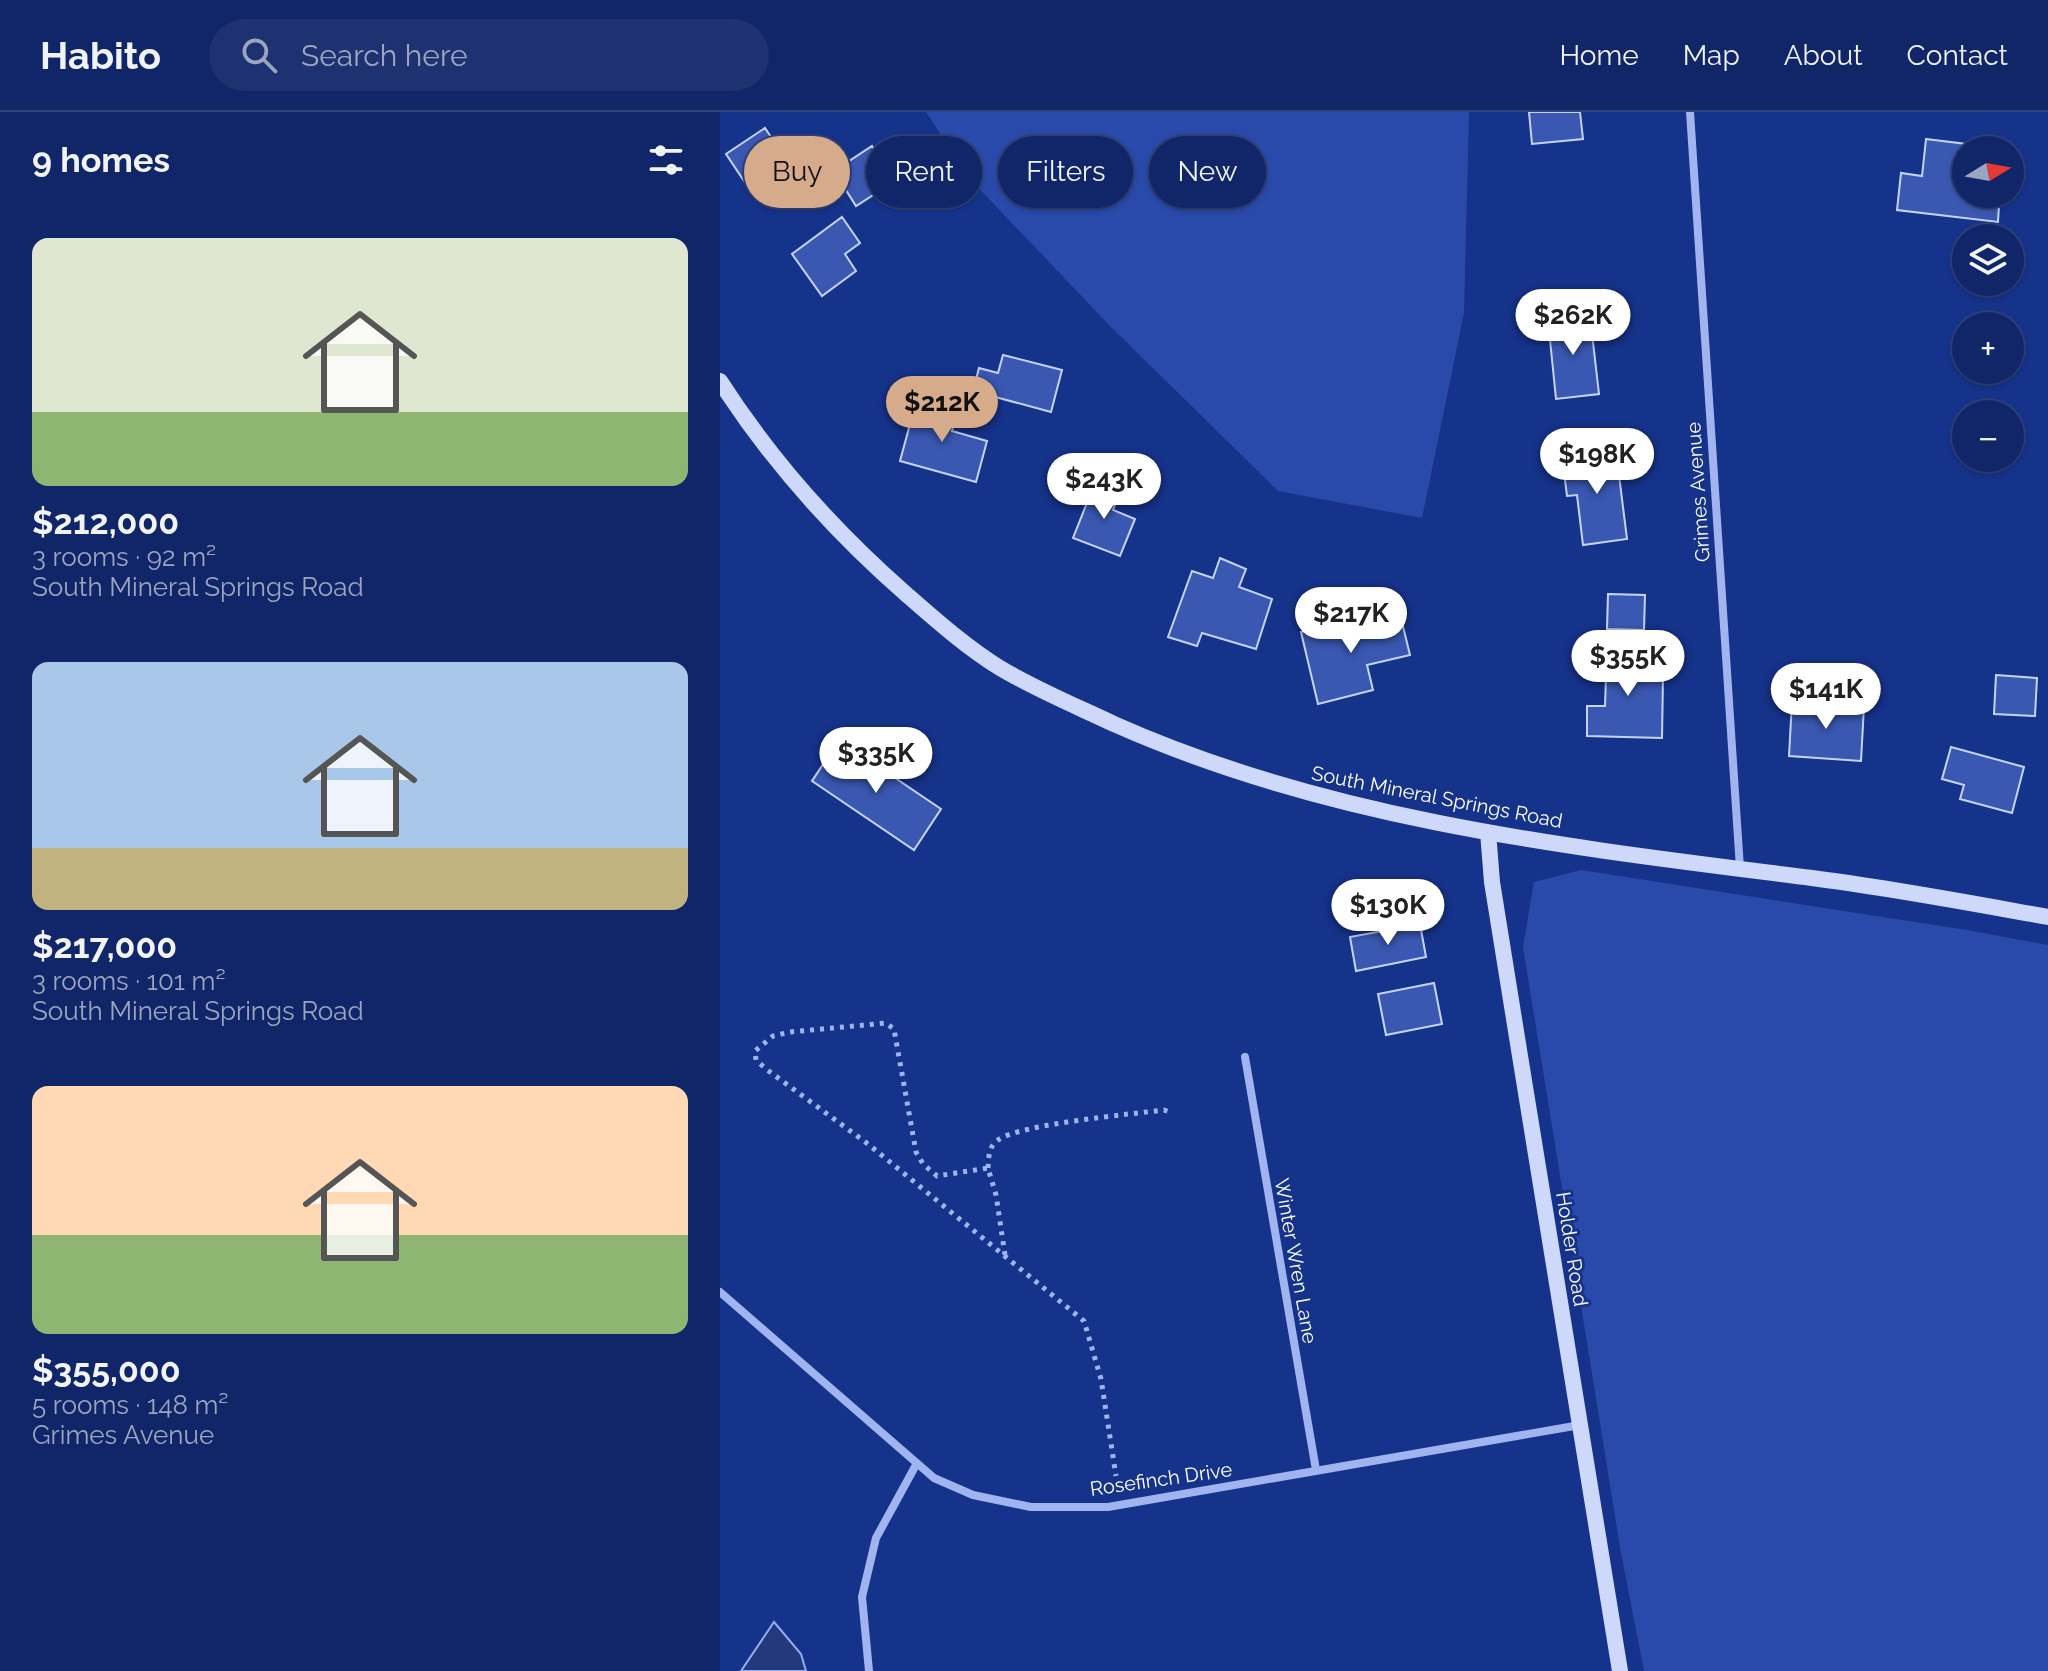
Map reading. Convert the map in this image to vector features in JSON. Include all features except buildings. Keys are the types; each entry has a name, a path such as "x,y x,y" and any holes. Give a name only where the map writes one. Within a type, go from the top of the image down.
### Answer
{"street":[{"name":"Grimes Avenue","path":"1690,112 1740,869"},
{"name":"South Mineral Springs Road","path":"720,381 783,469 861,554 952,634 1040,690 1139,735 1206,761 1330,800 1488,832 1817,879 2048,917"},
{"name":"Holder Road","path":"1488,832 1492,882 1620,1671"},
{"name":"Winter Wren Lane","path":"1245,1057 1316,1470"},
{"name":"Rosefinch Drive","path":"720,1292 934,1478 973,1495 1031,1507 1108,1507 1580,1425"},
{"path":"869,1671 862,1597 876,1538 917,1463"}],"path":[{"path":"988,1168 937,1176 923,1164 916,1152 894,1029 890,1025 790,1032 773,1036 755,1051 756,1060 766,1069 868,1144 1084,1321 1101,1379 1116,1476"},
{"path":"1005,1255 996,1195 988,1168 989,1151 995,1142 1005,1136 1051,1126 1164,1110 1172,1113"}],"shaded area":[{"path":"926,112 1469,112 1464,313 1422,518 1278,491 1110,326 982,192 982,136 942,136"},
{"path":"1581,870 2048,945 2048,1671 1644,1671 1621,1553 1523,947 1534,882"},
{"path":"774,1622 801,1654 806,1671 741,1671"}]}
